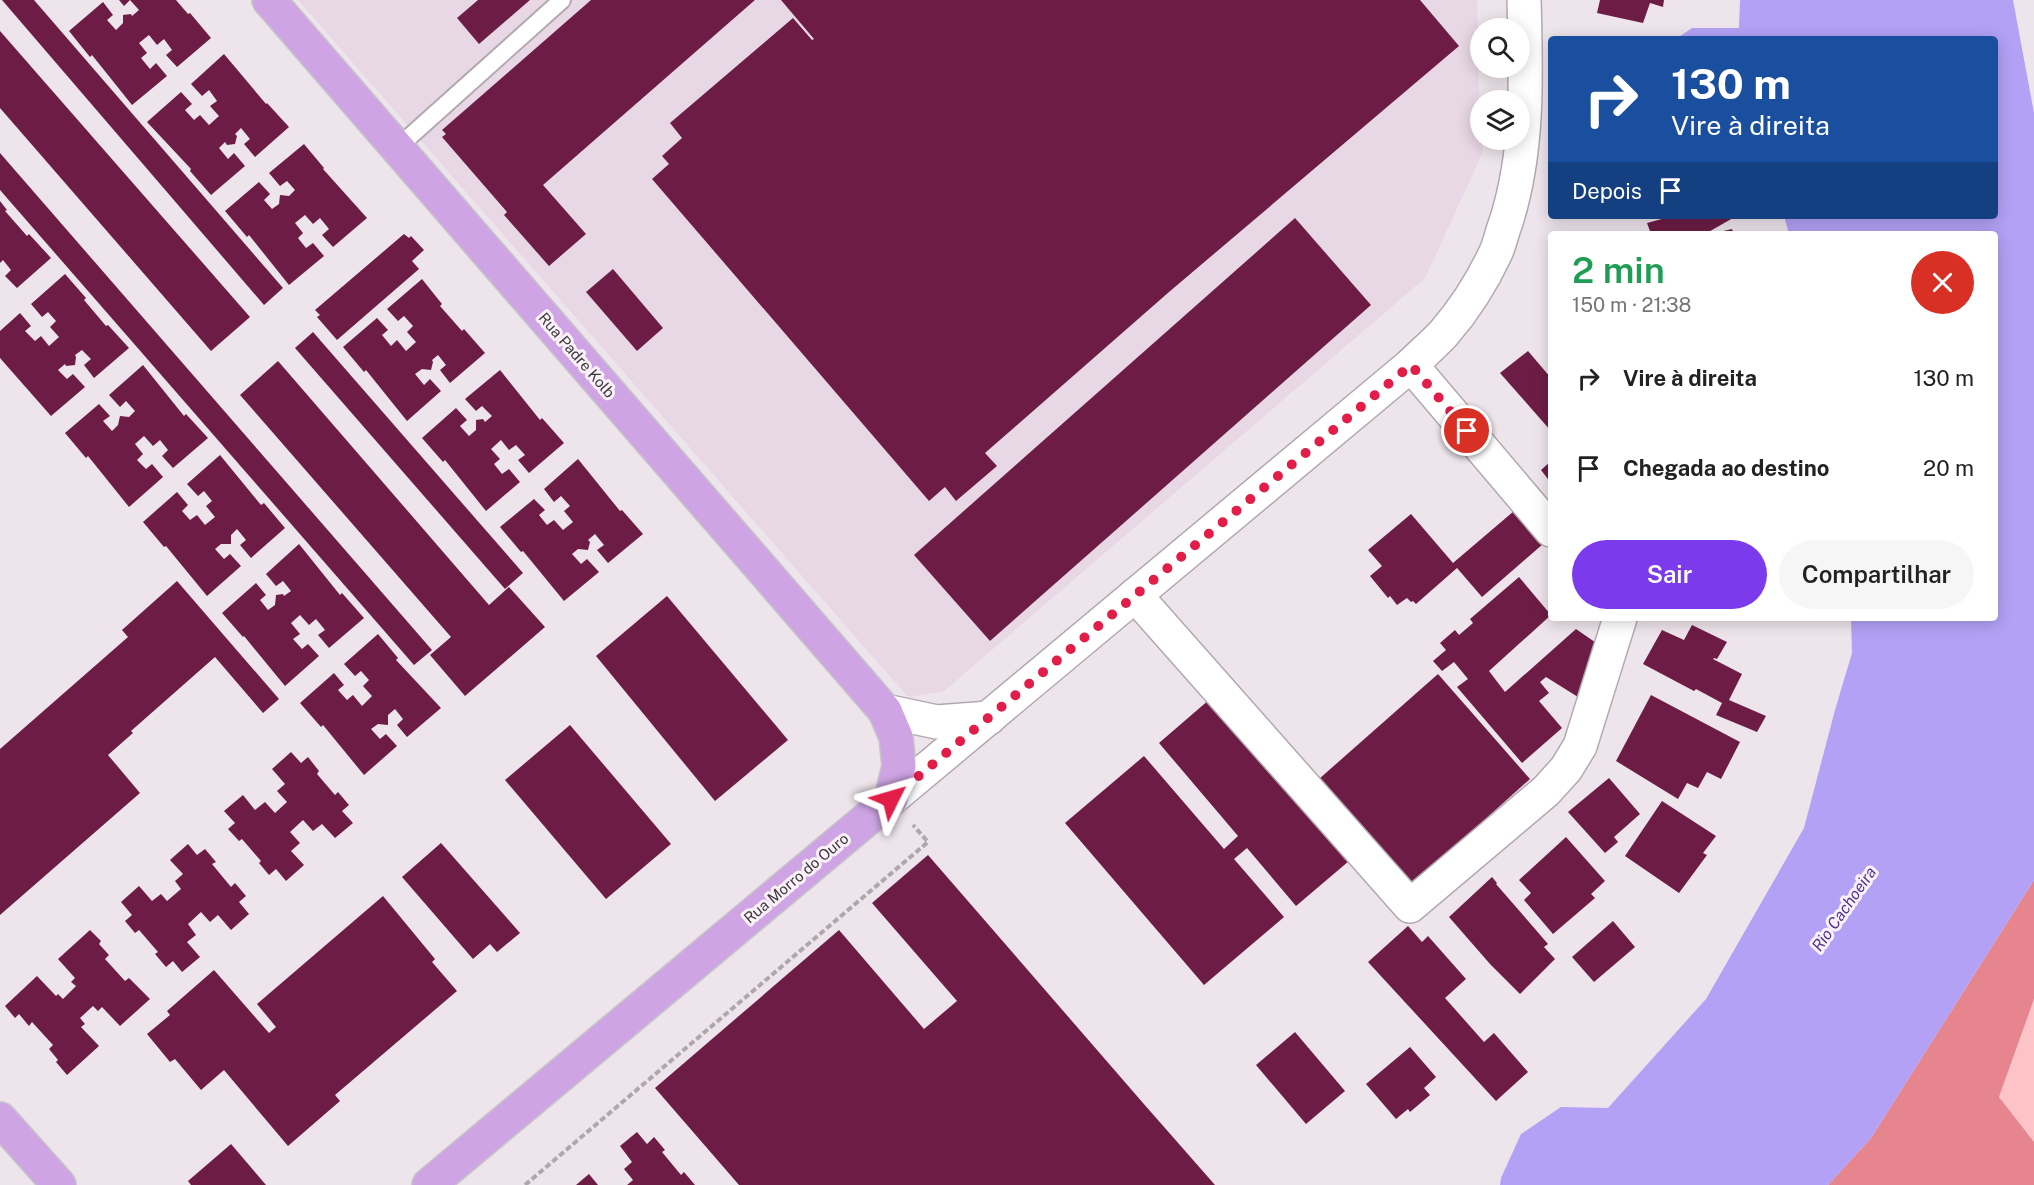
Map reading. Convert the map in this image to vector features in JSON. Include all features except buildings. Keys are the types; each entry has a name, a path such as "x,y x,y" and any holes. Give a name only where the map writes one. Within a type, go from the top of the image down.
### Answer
{"main road":[{"name":"Rua Padre Kolb","path":"269,0 885,711 896,737 899,766 891,799"},
{"name":"Rua Morro do Ouro","path":"429,1185 891,799"},
{"path":"0,1119 58,1185"}],"street":[{"name":"Rua Morro do Ouro","path":"891,799 1411,365 1445,332 1472,294 1496,251 1511,205 1520,154 1524,108 1526,73 1524,0"},
{"path":"1411,365 1548,526"},
{"path":"1135,596 1410,906 1546,791 1566,769 1580,746 1619,621"},
{"path":"885,711 937,722 988,718"}],"lane":[{"path":"397,148 562,0"}],"path":[{"path":"525,1185 928,842 891,799"}],"shaded area":[{"path":"298,0 1477,0 1477,18 1470,18 1470,78 1479,78 1479,90 1470,90 1470,150 1483,150 1483,152 1425,278 944,691 908,697"},
{"path":"2034,880 2034,999 1999,1097 2034,1142 2034,1185 1828,1185 1871,1138"},
{"path":"2034,999 2034,1142 1999,1097"}],"water":[{"name":"Rio Cachoeira","path":"1740,0 2013,0 2034,113 2034,880 1871,1138 1828,1185 1500,1185 1521,1134 1561,1107 1608,1108 1706,999 1804,828 1852,653 1851,621 1998,621 1998,231 1788,231 1785,219 1998,219 1998,36 1680,36 1692,28 1739,28"}],"route":[{"path":"891,799 1411,365 1467,431"}]}
